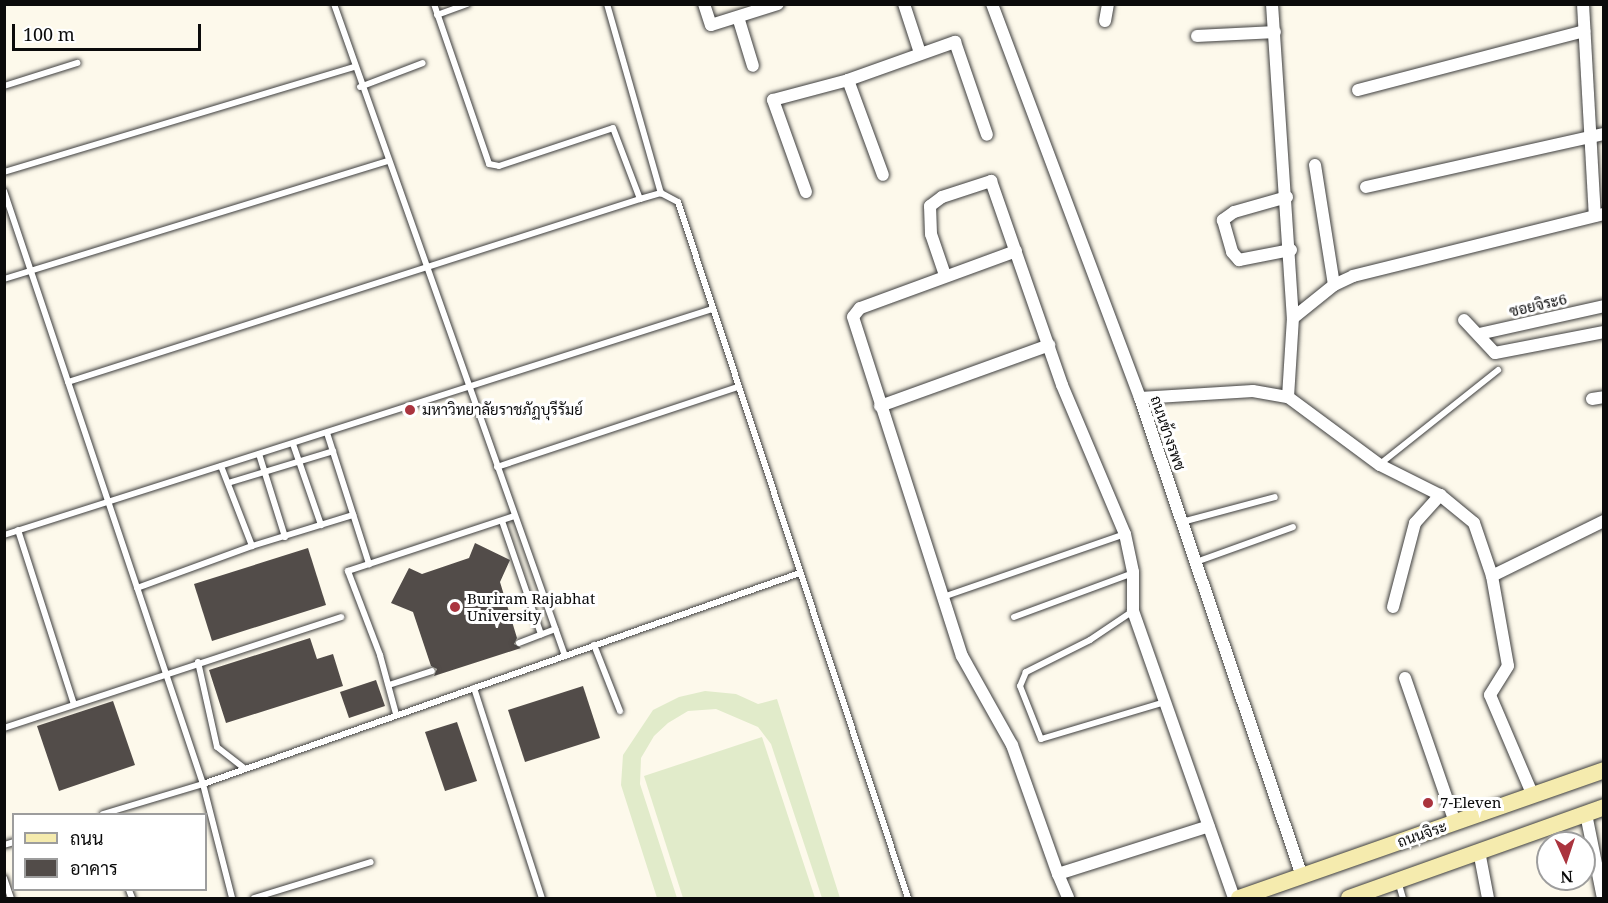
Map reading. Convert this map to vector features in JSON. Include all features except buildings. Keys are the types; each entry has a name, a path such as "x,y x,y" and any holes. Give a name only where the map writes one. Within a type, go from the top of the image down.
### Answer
{"main road":[{"name":"ถนนจิระ","path":"1239,898 1604,770"},
{"path":"1349,898 1604,807"}],"street":[{"path":"704,4 711,25 775,5"},
{"path":"904,4 920,53"},
{"name":"ถนนข้างรพช","path":"992,4 1140,398 1302,876"},
{"path":"1105,21 1108,4"},
{"path":"1272,4 1291,250 1293,318 1288,397"},
{"path":"1293,318 1334,285 1353,276 1599,215 1590,137 1583,4"},
{"path":"738,17 753,66"},
{"path":"1197,36 1275,32"},
{"path":"1359,90 1584,32"},
{"path":"806,192 773,100 848,80 920,53 955,42 987,135"},
{"path":"848,80 883,175"},
{"path":"1366,187 1604,134"},
{"path":"1315,165 1334,285"},
{"path":"945,274 931,234 930,206 942,197 991,181 1049,345 1125,534 1133,573 1133,611 1234,898"},
{"path":"1287,197 1234,212 1223,220 1235,258 1239,260 1291,250"},
{"path":"1016,251 945,274 860,308 853,317 962,656 1012,745 1068,898"},
{"name":"ซอยจิระ6","path":"1479,334 1604,306"},
{"path":"1464,320 1495,353 1604,332"},
{"path":"880,406 1049,345"},
{"path":"1140,398 1253,392 1288,397 1380,465 1440,495 1474,523 1492,576 1509,670 1490,695 1533,796"},
{"path":"1393,607 1415,523 1440,495"},
{"path":"1492,576 1604,521"},
{"path":"1405,678 1455,822"},
{"path":"1586,814 1603,898"},
{"path":"1058,874 1209,826"},
{"path":"1479,851 1488,898"}],"lane":[{"path":"334,4 360,87 565,656"},
{"path":"434,4 489,165 499,166 613,128 640,199"},
{"path":"437,15 467,4"},
{"path":"607,4 661,194"},
{"path":"4,86 77,63"},
{"path":"360,87 423,63"},
{"path":"4,172 353,66"},
{"path":"4,279 387,161"},
{"path":"4,191 203,784 232,898"},
{"path":"68,381 640,199 661,194 678,202 908,898"},
{"path":"4,535 712,309"},
{"path":"1380,465 1497,370"},
{"path":"497,467 738,387"},
{"path":"327,432 369,564"},
{"path":"293,444 321,525"},
{"path":"228,483 333,451"},
{"path":"259,454 285,537"},
{"path":"221,466 252,546"},
{"path":"1182,522 1275,497"},
{"path":"137,588 252,546 353,515"},
{"path":"396,714 389,685 348,571 514,516"},
{"path":"501,520 541,634"},
{"path":"1196,562 1293,526"},
{"path":"18,530 74,704"},
{"path":"943,597 1125,534"},
{"path":"106,813 203,784 800,573"},
{"path":"1014,617 1133,573"},
{"path":"1133,611 1090,640 1026,672 1020,686 1041,739 1165,702"},
{"path":"4,728 198,662 341,617"},
{"path":"519,643 555,629"},
{"path":"594,645 620,711"},
{"path":"198,662 217,747 244,768"},
{"path":"389,685 432,671"},
{"path":"474,687 542,898"},
{"path":"254,898 371,862"},
{"path":"4,878 11,898"},
{"path":"1397,881 1403,898"}],"green space":[{"path":"705,691 736,694 758,704 777,699 840,898 822,898 771,744 758,727 716,709 688,711 668,723 654,736 641,758 640,784 677,898 657,898 621,785 623,755 653,710 679,697"},
{"path":"762,737 815,898 683,898 644,776"}],"place":[{"name":"มหาวิทยาลัยราชภัฏบุรีรัมย์","path":"410,410"},
{"name":"Buriram Rajabhat University","path":"455,607"},
{"name":"7-Eleven","path":"1428,803"}]}
